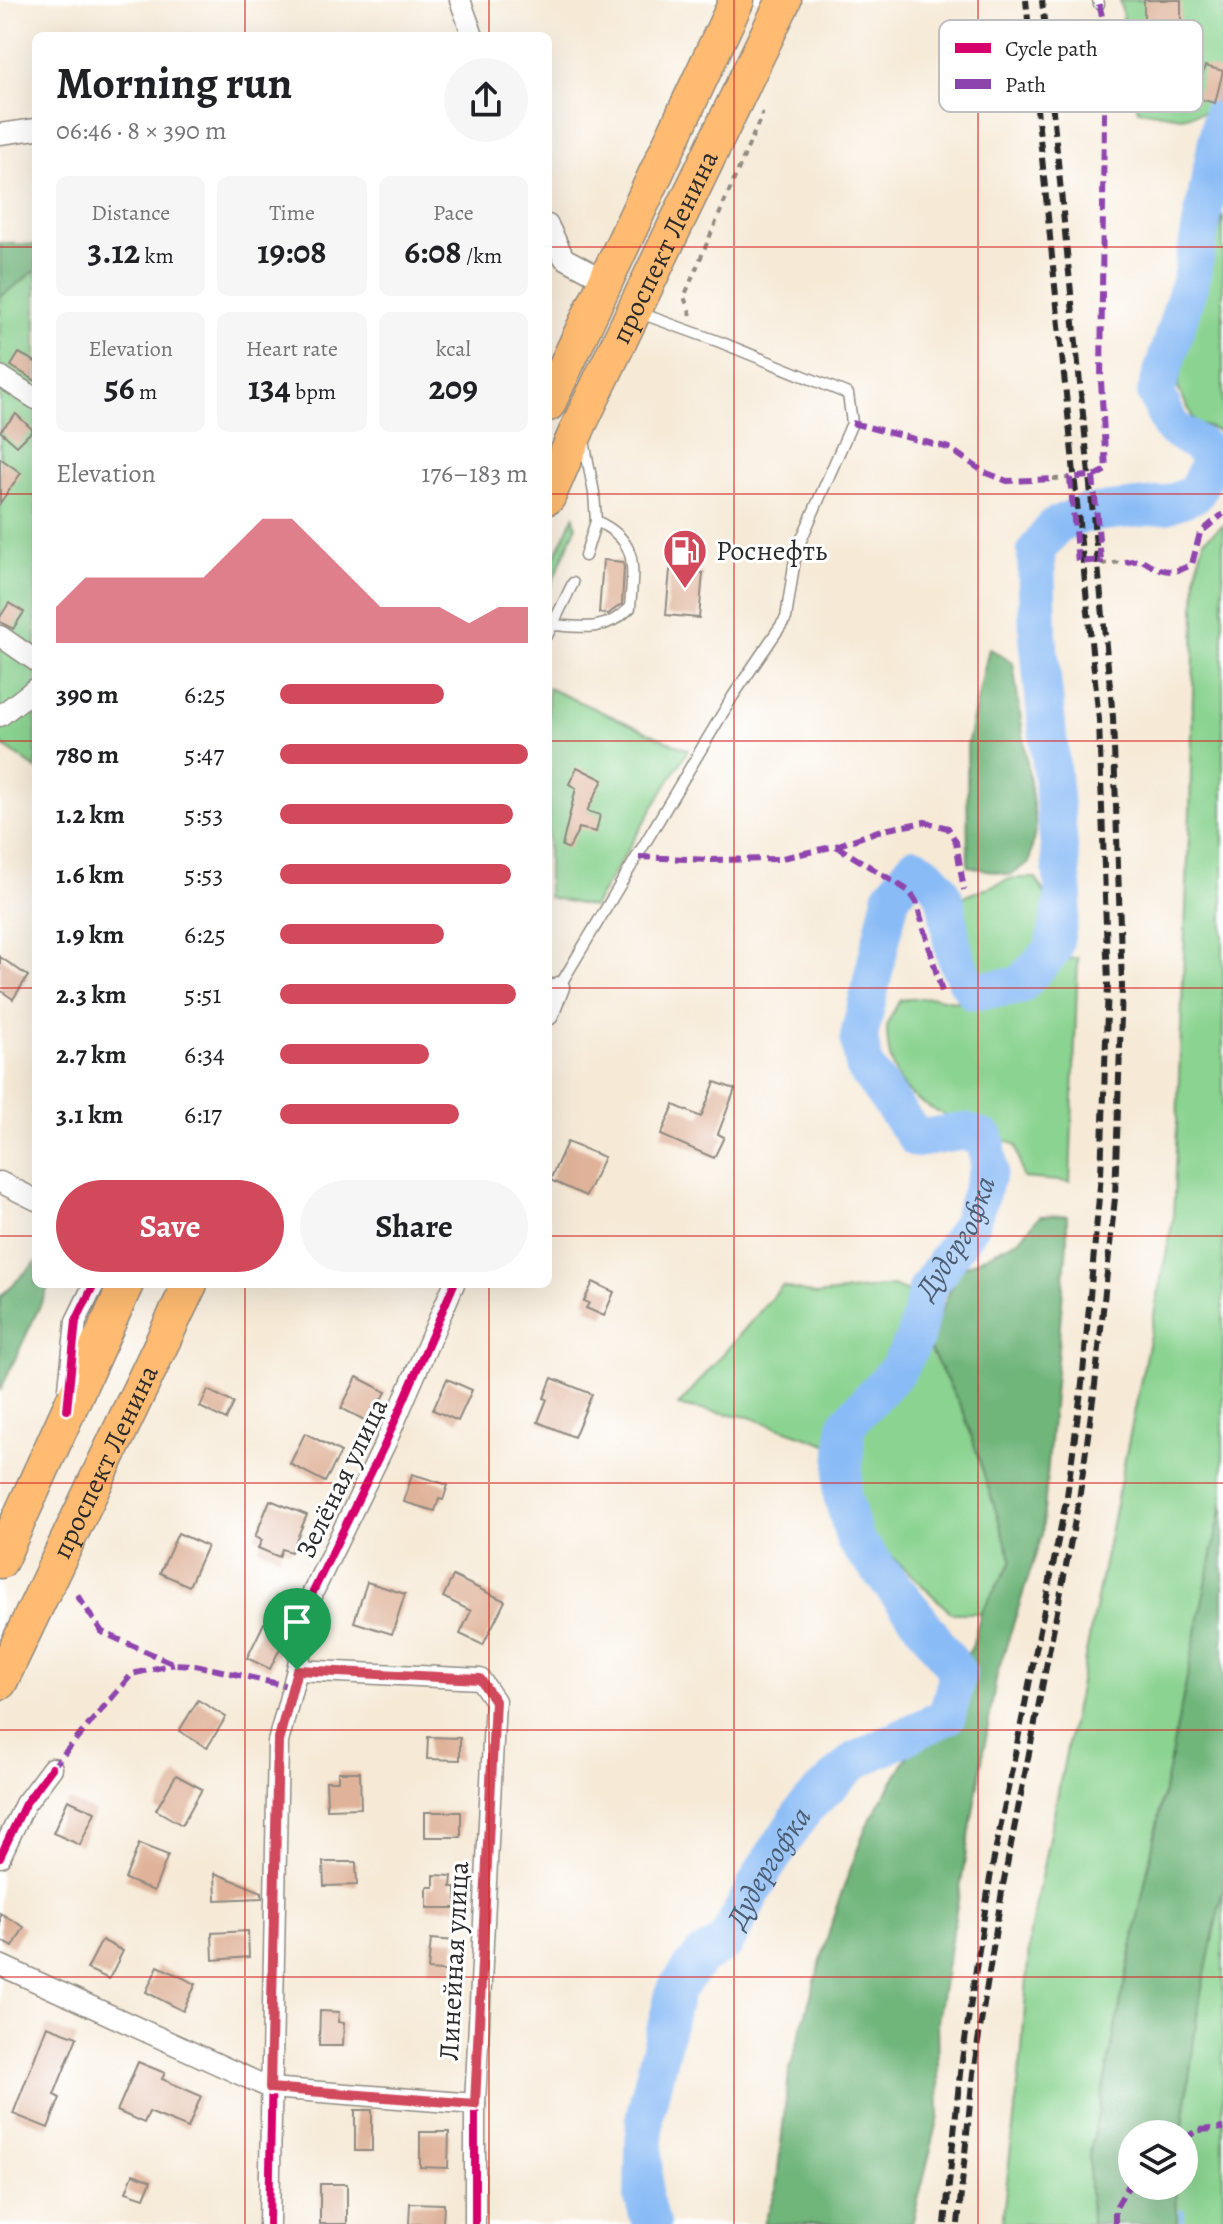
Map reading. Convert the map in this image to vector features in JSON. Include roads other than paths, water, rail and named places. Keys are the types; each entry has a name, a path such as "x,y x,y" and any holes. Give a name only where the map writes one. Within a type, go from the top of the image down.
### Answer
{"highway":[{"name":"проспект Ленина","path":"552,396 737,0"},
{"name":"проспект Ленина","path":"552,488 580,423 784,0"},
{"name":"проспект Ленина","path":"0,1561 124,1288"},
{"name":"проспект Ленина","path":"0,1682 188,1288"}],"street":[{"path":"460,0 472,32"},
{"path":"0,134 32,130"},
{"path":"552,233 564,258 607,281"},
{"path":"0,376 32,396"},
{"path":"0,636 32,658"},
{"path":"0,716 32,691"},
{"path":"552,1005 559,987"},
{"path":"0,1182 32,1198"},
{"path":"67,1410 76,1321 92,1288"},
{"name":"Зелёная улица","path":"269,2224 278,1742 313,1592 385,1444 452,1288"},
{"name":"Линейная улица","path":"297,1670 480,1679 495,1701 475,2104 475,2224"},
{"path":"0,1857 25,1804 52,1768"},
{"path":"0,1965 270,2088 475,2104"}],"lane":[{"path":"559,987 733,696 786,618 796,552 852,423 848,394 635,311"},
{"path":"580,423 594,493 596,521 585,556"},
{"path":"552,630 587,628 616,621 630,608 633,566 628,545 611,528 596,521"},
{"path":"552,628 573,583"}],"waterway":[{"name":"Дудергофка","path":"651,2224 643,2198 645,2114 675,1990 701,1957 725,1943 764,1870 805,1808 855,1761 947,1716 958,1673 920,1620 855,1540 842,1495 847,1424 898,1369 915,1338 927,1289 970,1225 989,1168 986,1139 964,1131 917,1139 864,1066 859,1037 891,897 915,866 929,876 944,895 956,958 974,991 1019,986 1053,950 1064,896 1038,636 1036,551 1055,526 1083,514 1166,505 1195,494 1210,462 1204,448 1171,427 1156,393 1191,279 1223,109"},
{"path":"1182,2211 1182,2224"}],"railway":[{"path":"1026,0 1028,20"},
{"path":"1042,0 1044,20"},
{"path":"945,2224 960,2073 990,1878 1067,1496 1082,1384 1101,1175 1108,985 1099,720 1037,112"},
{"path":"958,2224 973,2073 1003,1885 1079,1500 1115,1198 1122,986 1113,717 1053,112"}],"place":[{"name":"Роснефть","path":"685,590"}]}
